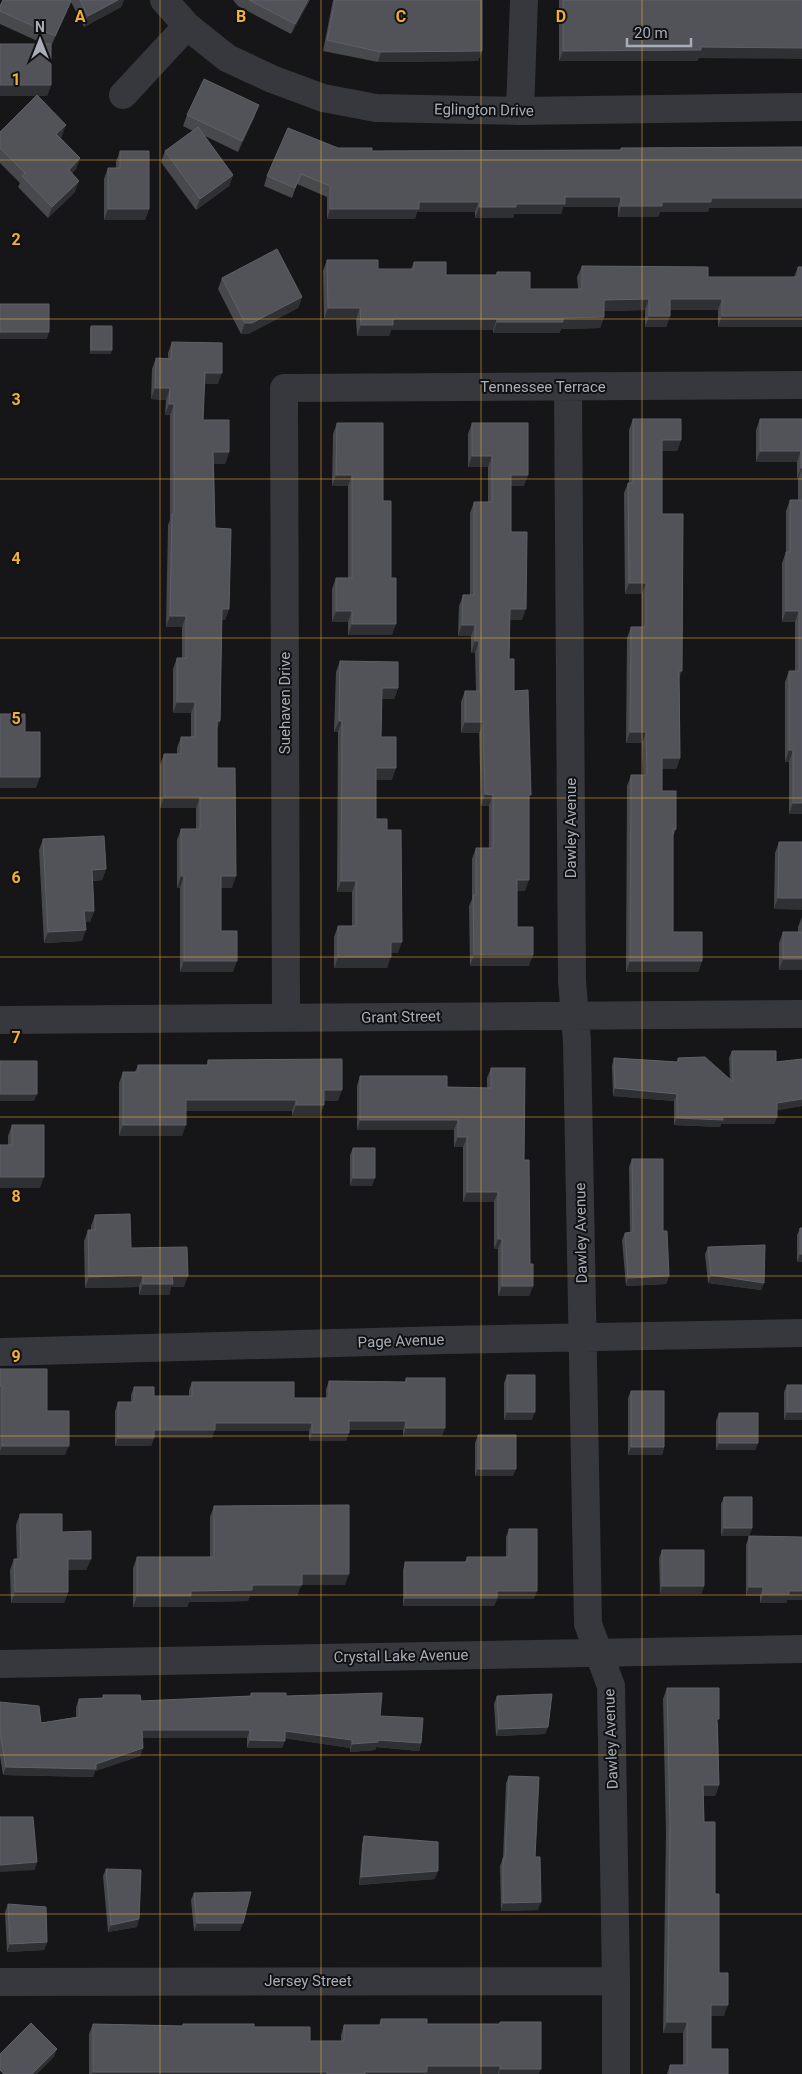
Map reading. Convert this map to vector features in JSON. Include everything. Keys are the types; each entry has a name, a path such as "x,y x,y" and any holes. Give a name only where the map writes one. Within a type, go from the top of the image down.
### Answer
{"street":[{"name":"Eglington Drive","path":"164,0 186,26 227,58 272,79 323,98 376,108 520,111 802,108"},
{"path":"520,111 524,0"},
{"path":"122,95 186,26"},
{"name":"Tennessee Terrace","path":"284,388 802,385"},
{"name":"Dawley Avenue","path":"568,387 572,971 577,1042 588,1624 611,1686 616,2074"},
{"name":"Suehaven Drive","path":"284,388 286,1018"},
{"name":"Grant Street","path":"0,1020 575,1014 802,1014"},
{"name":"Page Avenue","path":"0,1352 802,1333"},
{"name":"Crystal Lake Avenue","path":"0,1664 802,1649"},
{"name":"Jersey Street","path":"0,1982 616,1981"}],"building":[{"path":"3,0 71,1 55,36 0,11"},
{"path":"80,0 118,0 88,16"},
{"path":"249,0 308,0 295,24"},
{"path":"335,0 482,0 482,51 381,52 327,40"},
{"path":"563,0 802,0 802,48 701,47 701,50 563,51"},
{"path":"0,44 51,44 51,85 0,85"},
{"path":"204,79 259,105 242,141 187,115"},
{"path":"37,95 66,125 56,134 80,158 69,170 79,181 52,207 22,176 25,173 0,148 0,132"},
{"path":"198,127 233,175 200,199 165,151"},
{"path":"288,128 338,148 372,148 372,151 802,147 802,198 711,198 711,202 662,202 662,206 621,206 621,197 565,197 565,204 516,204 516,207 479,207 479,202 419,202 419,209 330,209 330,186 301,174 295,188 267,176"},
{"path":"120,151 149,151 149,209 108,209 108,168 120,168"},
{"path":"277,249 302,297 252,323 245,323 222,278"},
{"path":"327,260 378,260 378,269 414,269 414,262 446,262 446,275 497,275 497,272 530,272 530,289 582,289 582,266 708,267 708,277 798,277 798,267 802,267 802,316 722,316 722,299 670,299 670,316 649,316 649,299 604,300 604,317 563,318 563,322 497,322 497,319 393,319 393,325 361,325 360,308 328,308"},
{"path":"0,304 49,304 49,332 0,332"},
{"path":"91,326 112,326 112,350 91,350"},
{"path":"172,342 222,343 222,373 205,373 203,420 229,420 229,452 213,452 215,528 231,529 229,609 222,609 220,721 217,721 217,768 235,768 236,876 221,876 221,931 237,931 237,961 184,961 184,876 181,876 181,829 200,829 200,797 164,797 164,754 181,754 181,737 195,737 195,702 177,702 177,658 186,658 186,616 170,616 172,514 174,514 174,404 169,404 170,388 155,388 156,358 171,359"},
{"path":"633,419 681,419 681,440 662,440 662,514 683,514 682,671 679,671 680,758 662,758 662,791 676,791 676,829 673,829 673,932 702,932 702,961 630,961 631,775 647,775 646,732 630,732 631,627 646,627 646,583 629,583 628,483 633,483"},
{"path":"760,419 802,419 802,468 801,451 760,451"},
{"path":"337,423 383,423 383,501 391,501 391,578 396,578 396,624 352,624 352,611 336,611 336,578 352,578 352,475 336,475"},
{"path":"472,423 528,423 528,475 511,475 511,532 527,532 526,609 510,609 509,659 514,659 514,691 528,690 531,795 529,795 529,880 517,880 517,927 533,927 533,955 474,955 473,895 476,895 476,848 493,848 493,795 485,794 483,722 465,722 465,691 480,691 479,641 475,641 475,625 462,625 463,595 474,595 474,502 492,502 492,456 472,456"},
{"path":"790,500 802,500 802,803 793,803 793,750 789,750 789,671 799,671 799,611 786,611 786,552 790,552"},
{"path":"340,661 398,662 398,688 382,688 381,737 396,737 396,768 376,768 376,819 387,819 387,830 401,830 402,942 391,942 391,957 338,957 338,926 356,926 356,881 341,881 342,721 339,721"},
{"path":"0,714 25,714 25,732 40,732 40,777 0,777"},
{"path":"104,836 106,869 92,870 94,911 84,911 86,930 48,932 43,839"},
{"path":"779,842 802,842 802,898 778,898"},
{"path":"783,932 802,932 802,959 783,959"},
{"path":"732,1051 776,1051 776,1062 802,1059 802,1099 777,1103 777,1117 723,1117 723,1120 677,1118 677,1094 615,1088 614,1058 678,1062 678,1058 705,1057 733,1082"},
{"path":"342,1059 342,1090 324,1090 324,1105 296,1105 296,1100 186,1100 186,1125 123,1125 123,1072 138,1072 138,1065 208,1065 208,1060"},
{"path":"0,1061 37,1061 37,1094 0,1094"},
{"path":"491,1068 525,1068 524,1160 529,1160 530,1264 533,1264 533,1286 502,1286 502,1239 498,1239 498,1192 467,1192 467,1137 458,1137 458,1120 360,1120 360,1076 447,1076 447,1087 491,1088"},
{"path":"12,1125 44,1125 44,1177 0,1177 0,1145 12,1145"},
{"path":"353,1148 375,1148 375,1178 353,1178"},
{"path":"632,1159 663,1159 663,1231 667,1231 669,1276 628,1278 625,1233 633,1232"},
{"path":"130,1214 131,1248 187,1247 188,1276 172,1276 173,1284 143,1284 143,1275 89,1277 88,1230 95,1230 95,1215"},
{"path":"800,1228 802,1228 802,1254 800,1254"},
{"path":"765,1245 764,1283 711,1275 708,1247"},
{"path":"0,1369 47,1369 47,1411 69,1411 69,1446 2,1446 2,1386 0,1386"},
{"path":"507,1375 535,1375 535,1412 507,1412"},
{"path":"406,1378 445,1378 445,1428 406,1428 406,1421 349,1421 349,1433 312,1433 312,1423 215,1423 215,1430 154,1430 154,1438 118,1438 118,1402 134,1402 134,1387 154,1387 154,1396 192,1396 192,1382 294,1382 294,1398 329,1398 329,1381 406,1382"},
{"path":"787,1385 802,1385 802,1412 787,1412"},
{"path":"631,1391 664,1391 664,1447 631,1447"},
{"path":"719,1413 758,1413 758,1443 719,1443"},
{"path":"478,1435 516,1435 516,1469 478,1469"},
{"path":"724,1497 752,1497 752,1528 724,1528"},
{"path":"349,1505 349,1574 302,1574 302,1585 252,1585 252,1590 191,1591 191,1596 137,1596 137,1557 214,1557 214,1506"},
{"path":"20,1514 62,1514 62,1532 91,1531 91,1559 68,1559 68,1592 15,1592 14,1559 21,1559"},
{"path":"509,1529 537,1529 537,1591 497,1591 497,1598 405,1598 405,1562 467,1562 467,1557 509,1557"},
{"path":"749,1536 802,1537 802,1591 789,1591 789,1594 763,1594 763,1587 749,1587"},
{"path":"662,1550 704,1550 704,1586 662,1586"},
{"path":"667,1688 719,1688 719,1719 717,1719 719,1785 703,1785 704,1822 715,1822 715,1894 719,1894 719,1973 728,1973 728,2005 711,2005 711,2049 728,2049 728,2074 670,2074 670,2065 687,2065 687,2022 667,2022 670,1822"},
{"path":"251,1693 286,1693 286,1696 382,1693 380,1716 423,1718 421,1743 378,1740 378,1742 352,1744 352,1740 285,1731 285,1741 250,1740 250,1730 142,1730 143,1748 96,1764 96,1769 6,1767 0,1733 0,1702 39,1706 41,1723 79,1717 79,1699 104,1698 103,1695 140,1695 141,1701 251,1696"},
{"path":"552,1694 548,1727 499,1729 497,1696"},
{"path":"509,1776 539,1777 535,1857 540,1857 541,1902 503,1903 503,1858 505,1858"},
{"path":"0,1817 33,1817 37,1862 0,1865"},
{"path":"364,1836 438,1842 438,1871 361,1877"},
{"path":"106,1869 141,1870 139,1919 111,1925"},
{"path":"251,1892 243,1923 197,1923 194,1893"},
{"path":"8,1904 46,1907 47,1942 10,1944"},
{"path":"381,2019 427,2019 427,2024 541,2022 541,2069 500,2069 500,2066 427,2066 427,2072 365,2072 365,2074 327,2074 327,2072 93,2072 93,2024 183,2026 183,2024 254,2024 254,2027 310,2027 310,2041 344,2041 344,2025 381,2025"},
{"path":"31,2023 57,2049 32,2074 4,2074 0,2070 0,2054"}]}
